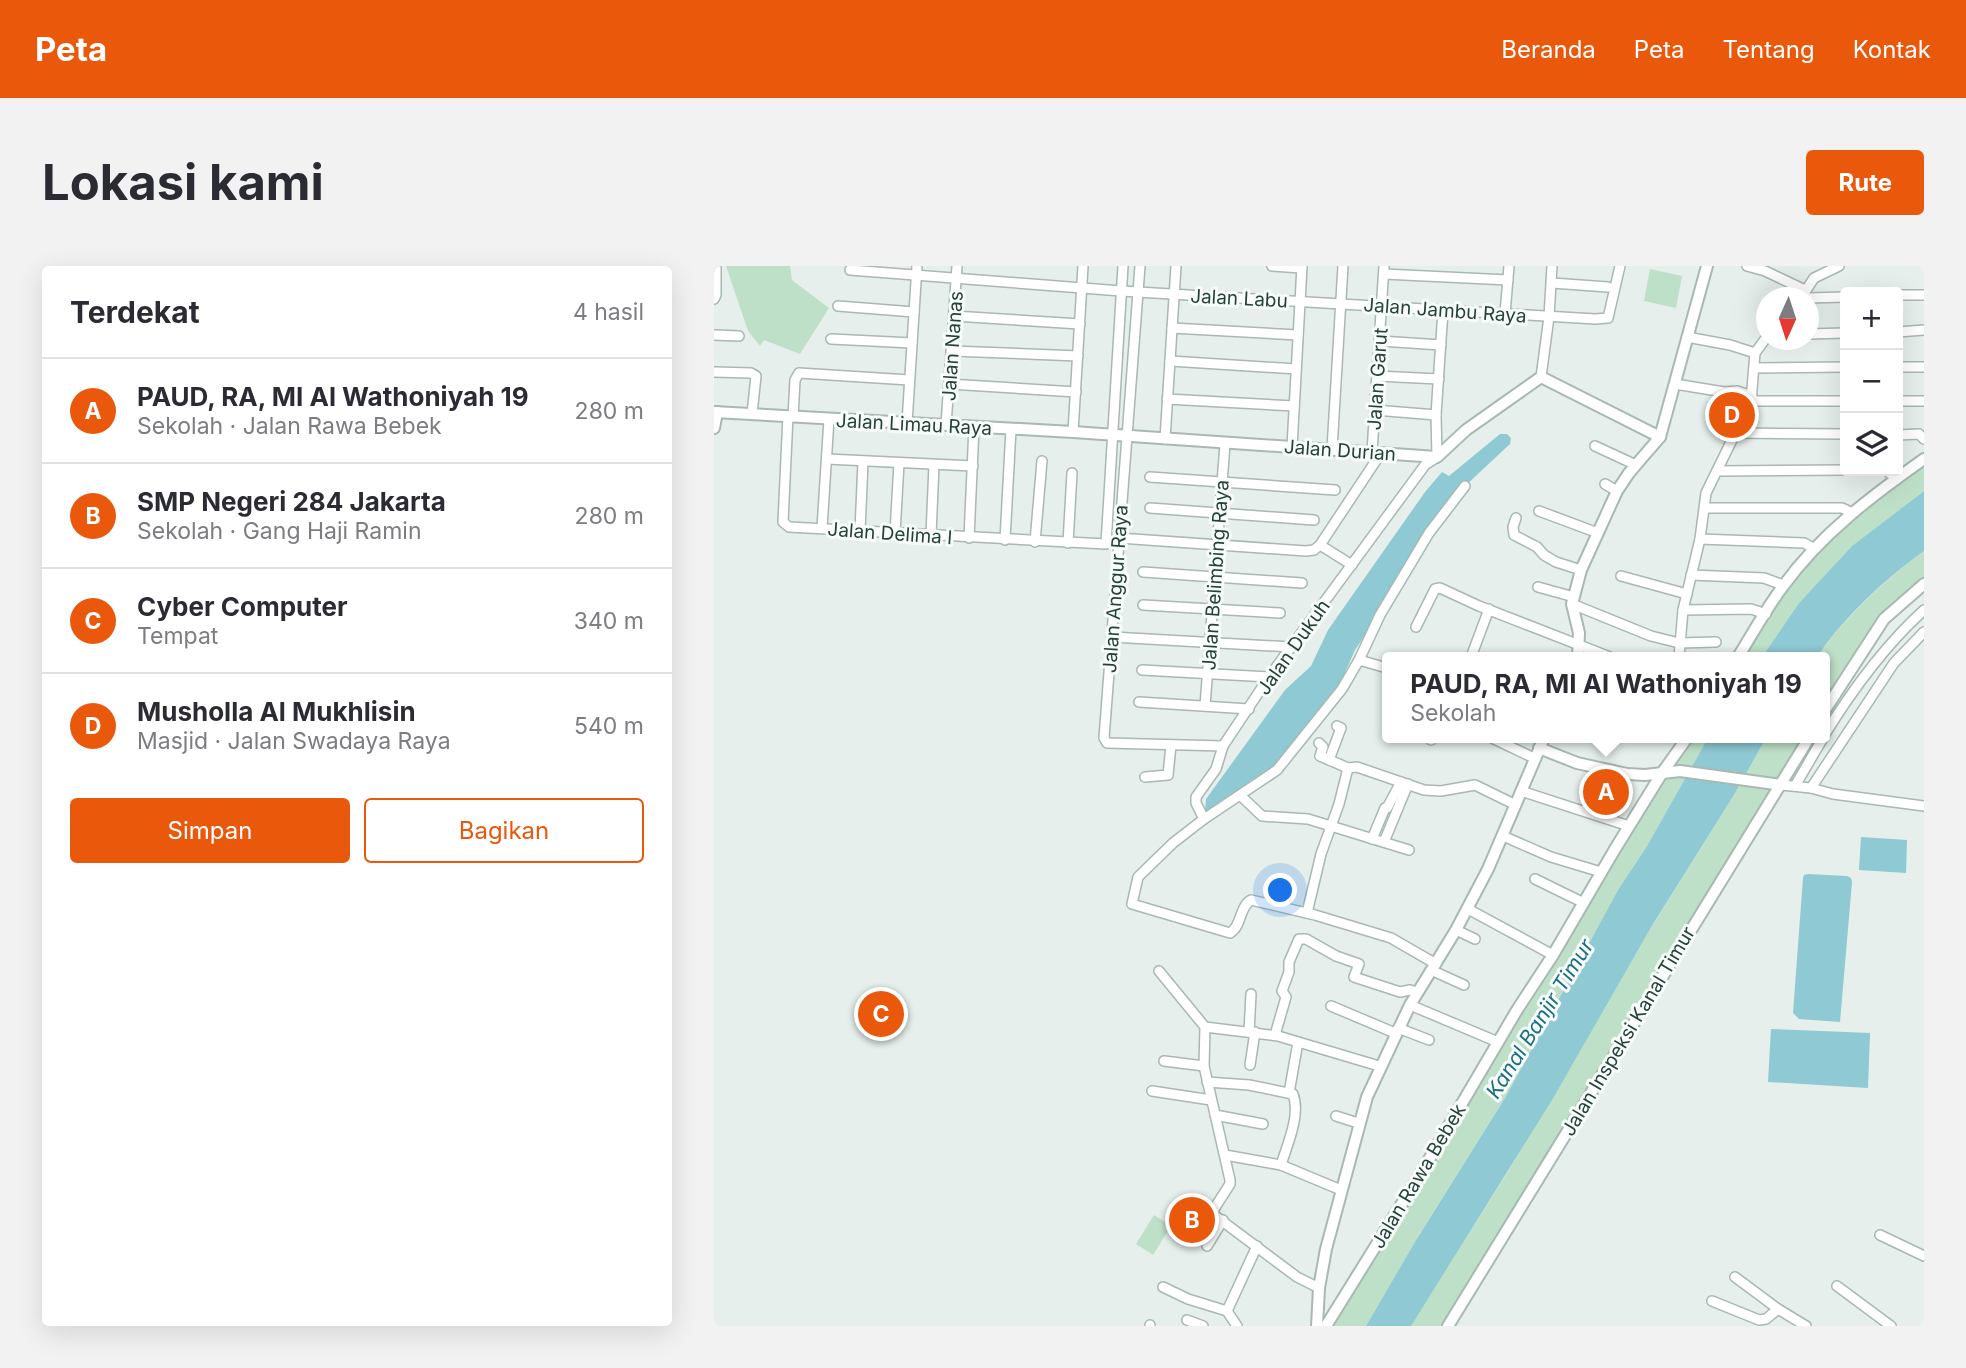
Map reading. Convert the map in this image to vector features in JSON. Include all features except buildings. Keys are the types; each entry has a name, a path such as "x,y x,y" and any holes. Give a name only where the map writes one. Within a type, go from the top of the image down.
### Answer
{"street":[{"path":"715,297 716,266"},
{"name":"Jalan Nanas","path":"946,425 957,266"},
{"path":"1073,432 1083,266"},
{"path":"1112,435 1123,266"},
{"name":"Jalan Anggur Raya","path":"1140,266 1105,741 1171,745"},
{"path":"1165,439 1177,266"},
{"path":"1272,266 1302,267 1292,447"},
{"path":"1332,449 1343,266"},
{"path":"1505,314 1509,266"},
{"path":"1437,457 1466,430 1542,378 1552,266"},
{"name":"Jalan Jambu Raya","path":"1341,304 1608,318 1620,266"},
{"path":"1579,652 1573,600 1581,570 1617,491 1660,437 1707,266"},
{"path":"1747,266 1765,271 1792,287"},
{"path":"1809,287 1814,278 1826,269 1839,266"},
{"name":"Jalan Labu","path":"850,270 916,271 956,280 1341,304"},
{"path":"1384,270 1508,280"},
{"name":"Jalan Garut","path":"1376,452 1375,410 1384,270"},
{"path":"906,423 916,271"},
{"path":"1552,282 1608,287"},
{"path":"1903,295 1924,295"},
{"path":"1819,296 1840,297"},
{"path":"838,306 914,312"},
{"path":"1437,457 1436,415 1443,310"},
{"path":"954,316 1080,324"},
{"path":"1172,328 1298,335"},
{"path":"1903,332 1924,330"},
{"path":"1819,334 1840,333"},
{"path":"714,335 739,336"},
{"path":"1687,337 1755,353"},
{"path":"831,339 912,343"},
{"path":"1380,341 1441,345"},
{"path":"1679,652 1683,610 1700,539 1706,494 1752,399 1757,350"},
{"path":"952,351 1078,356"},
{"path":"1170,361 1296,369"},
{"path":"1754,368 1840,367"},
{"path":"1903,367 1924,367"},
{"path":"714,372 751,373 755,376 752,414"},
{"path":"790,417 795,380 799,373 909,380"},
{"path":"1377,376 1440,379"},
{"path":"1542,378 1660,437"},
{"path":"949,384 1076,392"},
{"path":"1675,384 1714,391 1737,391 1752,399 1840,401"},
{"path":"1167,399 1294,407"},
{"path":"1903,401 1924,401"},
{"path":"1375,410 1436,415"},
{"name":"Jalan Limau Raya","path":"714,428 715,412 1112,435"},
{"name":"Jalan Delima I","path":"790,417 783,522 789,527 1035,542 1106,544 1112,435"},
{"path":"821,528 829,419"},
{"path":"969,538 974,427"},
{"path":"1005,540 1011,429"},
{"path":"1736,433 1840,434"},
{"path":"1903,435 1919,434 1924,439"},
{"name":"Jalan Durian","path":"1112,435 1437,457"},
{"name":"Jalan Belimbing Raya","path":"1205,706 1225,444"},
{"path":"1595,446 1636,465"},
{"path":"1118,538 1314,550 1320,545 1376,452"},
{"name":"Jalan Dukuh","path":"1204,820 1196,797 1216,769 1223,746 1269,677 1425,465 1437,457"},
{"path":"827,459 973,466"},
{"path":"1741,652 1783,585 1815,549 1853,513 1924,460"},
{"path":"860,531 863,461"},
{"path":"1035,542 1042,461"},
{"path":"895,533 899,463"},
{"path":"932,535 934,465"},
{"path":"1717,471 1840,470"},
{"path":"1068,542 1072,473"},
{"path":"1893,476 1897,479"},
{"path":"1150,477 1335,491"},
{"path":"1605,484 1617,491"},
{"path":"1464,985 1391,938 1307,913 1248,901 1236,930 1230,933 1132,904 1138,877 1173,843 1266,778 1285,761 1342,689 1380,615 1429,533 1465,486"},
{"path":"1150,508 1314,520"},
{"path":"1705,508 1842,508 1853,513"},
{"path":"1539,511 1598,533"},
{"path":"1516,518 1514,534 1556,562 1581,570"},
{"path":"1700,539 1804,543 1815,549"},
{"path":"1320,545 1352,565"},
{"path":"1143,572 1302,583"},
{"path":"1691,575 1764,578 1783,585"},
{"path":"1621,576 1687,594"},
{"path":"1830,702 1884,619 1924,584"},
{"path":"1416,627 1435,589 1440,587 1598,652"},
{"path":"1538,587 1573,600 1640,632 1679,643 1716,642"},
{"path":"1143,605 1280,612"},
{"path":"1473,652 1489,609"},
{"path":"1683,610 1751,609 1766,614"},
{"path":"1830,727 1860,680 1902,629 1924,610"},
{"path":"1811,788 1894,663 1924,632"},
{"path":"1112,637 1292,647"},
{"path":"1359,660 1382,667"},
{"path":"1142,670 1269,677"},
{"path":"1139,702 1250,709"},
{"path":"1329,760 1341,728 1337,726"},
{"path":"1320,743 1323,747 1320,756 1348,768 1357,766 1433,791 1475,785 1516,805"},
{"path":"1516,743 1610,771 1645,775 1680,771 1924,806"},
{"path":"1678,743 1678,752"},
{"name":"Jalan Rawa Bebek","path":"1326,1326 1629,826 1684,743"},
{"name":"Jalan Inspeksi Kanal Timur","path":"1448,1326 1806,743"},
{"path":"1795,786 1820,743"},
{"path":"1145,777 1168,775 1171,745 1223,746"},
{"path":"1317,1326 1319,1289 1326,1249 1358,1123 1380,1066 1410,1005 1468,909 1503,836 1539,748"},
{"path":"1307,913 1321,854 1348,768"},
{"path":"1371,839 1385,808 1404,783"},
{"path":"1384,842 1404,783"},
{"path":"1521,790 1629,826"},
{"path":"1240,795 1262,816 1294,817 1409,850"},
{"path":"1503,836 1551,857 1601,872"},
{"path":"1535,879 1584,903"},
{"path":"1468,909 1553,955"},
{"path":"1456,930 1475,939"},
{"path":"1275,1035 1286,997 1282,991 1289,972 1289,962 1299,939 1306,939 1336,956 1359,964 1354,977 1399,992 1417,992"},
{"path":"1159,971 1205,1027 1204,1066 1230,1184 1213,1213 1297,1277 1319,1289"},
{"path":"1250,1065 1251,994"},
{"path":"1410,1005 1498,1042"},
{"path":"1331,1006 1429,1040"},
{"path":"1205,1027 1275,1035 1380,1066"},
{"path":"1289,1093 1298,1042"},
{"path":"1164,1061 1204,1066"},
{"path":"1207,1082 1249,1085 1289,1093 1295,1097 1291,1134 1281,1165"},
{"path":"1152,1091 1211,1100"},
{"path":"1216,1115 1263,1124"},
{"path":"1336,1116 1358,1123"},
{"path":"1225,1155 1281,1165 1340,1190"},
{"path":"1207,1246 1223,1220"},
{"path":"1881,1235 1924,1256"},
{"path":"1235,1326 1227,1311 1257,1247"},
{"path":"1735,1277 1777,1309 1806,1326"},
{"path":"1837,1286 1891,1326"},
{"path":"1163,1287 1188,1299 1227,1311"},
{"path":"1712,1301 1765,1322 1777,1309"},
{"path":"1187,1320 1203,1326"}],"green space":[{"path":"726,266 790,266 792,280 829,308 800,354 764,340 760,346 748,331"},
{"path":"1650,269 1682,276 1676,308 1644,301"},
{"path":"1924,460 1924,491 1852,546 1799,603 1765,652 1742,652 1815,549"},
{"path":"1924,551 1924,585 1893,609 1830,706 1830,652 1821,652 1866,600"},
{"path":"1684,743 1705,743 1647,846 1618,890 1505,1098 1420,1233 1366,1326 1326,1326"},
{"path":"1763,743 1807,743 1447,1326 1410,1326 1509,1170 1652,926"},
{"path":"1154,1215 1171,1226 1153,1255 1136,1244"}],"water":[{"path":"1500,434 1507,434 1511,438 1510,444 1466,485 1355,650 1335,695 1281,764 1210,812 1205,811 1206,799 1285,690 1311,666 1328,630 1425,492 1442,472 1449,476"},
{"path":"1924,491 1924,551 1866,600 1821,652 1765,652 1799,603 1852,546"},
{"path":"1705,743 1763,743 1734,795 1653,924 1552,1100 1411,1326 1366,1326 1505,1098 1618,890 1647,846"},
{"path":"1861,837 1907,840 1906,873 1859,870"},
{"path":"1808,874 1847,876 1852,882 1840,1022 1799,1019 1793,1013 1803,878"},
{"path":"1771,1029 1870,1033 1868,1088 1768,1082"}],"place":[{"name":"Musholla Al Mukhlisin","path":"1732,415"},
{"name":"PAUD, RA, MI Al Wathoniyah 19","path":"1606,792"},
{"name":"Cyber Computer","path":"881,1014"},
{"name":"SMP Negeri 284 Jakarta","path":"1192,1220"}],"water label":[{"name":"Kanal Banjir Timur","path":"1540,1019"}]}
